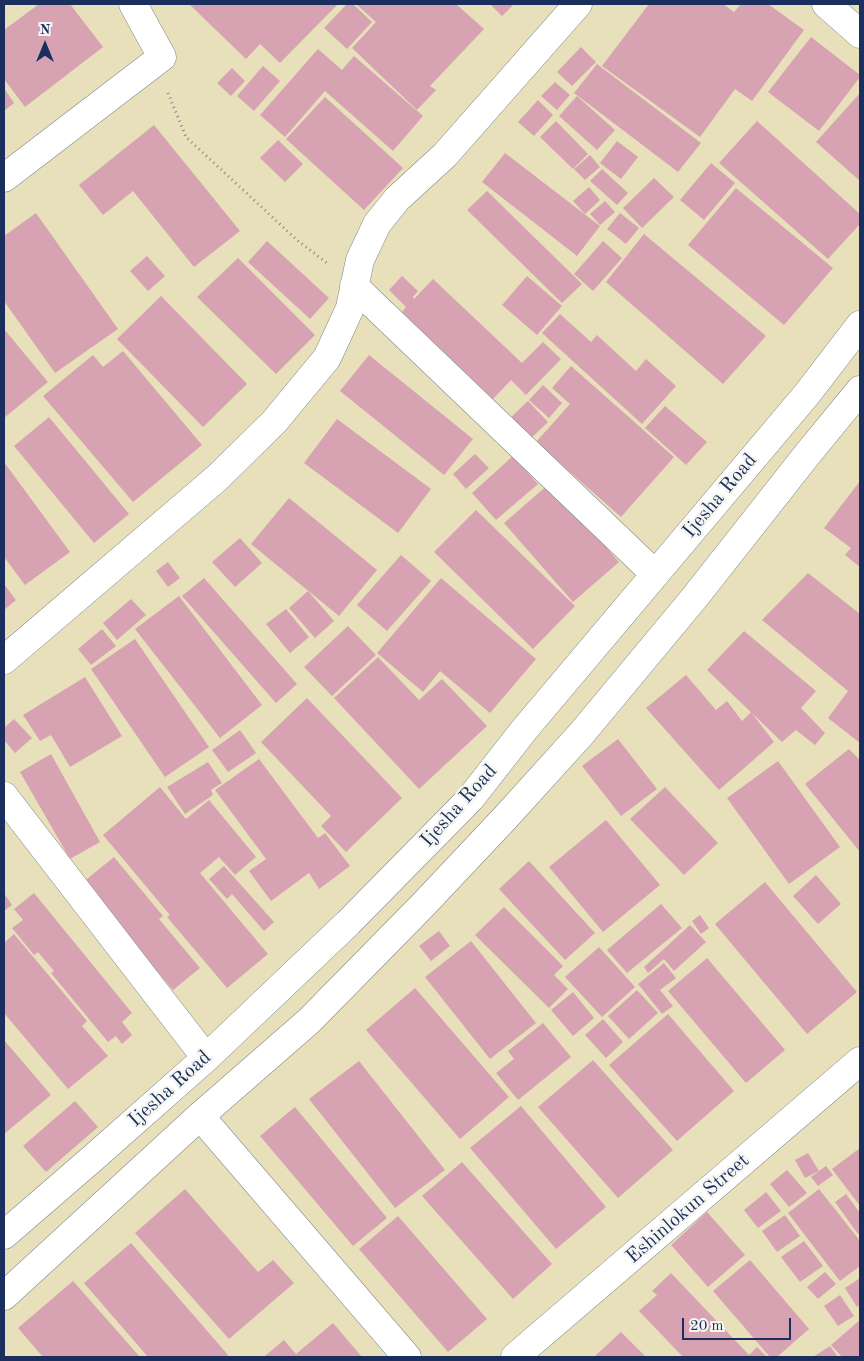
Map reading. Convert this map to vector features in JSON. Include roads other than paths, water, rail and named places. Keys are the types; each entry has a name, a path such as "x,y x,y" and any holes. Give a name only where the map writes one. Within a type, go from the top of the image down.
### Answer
{"main road":[{"path":"4,178 162,57 132,4"},
{"path":"4,660 217,478 274,422 327,358 350,308 360,260 377,224 397,199 444,155 578,4"},
{"path":"826,4 860,34"},
{"path":"354,286 655,574"},
{"name":"Ijesha Road","path":"4,1235 206,1058 348,923 470,799 524,730 800,401 860,325"},
{"name":"Ijesha Road","path":"4,1296 200,1116 309,1022 423,905 582,733 695,598 800,463 860,390"},
{"path":"4,796 206,1058"},
{"name":"Eshinlokun Street","path":"515,1357 860,1061"},
{"path":"200,1116 407,1357"}]}
